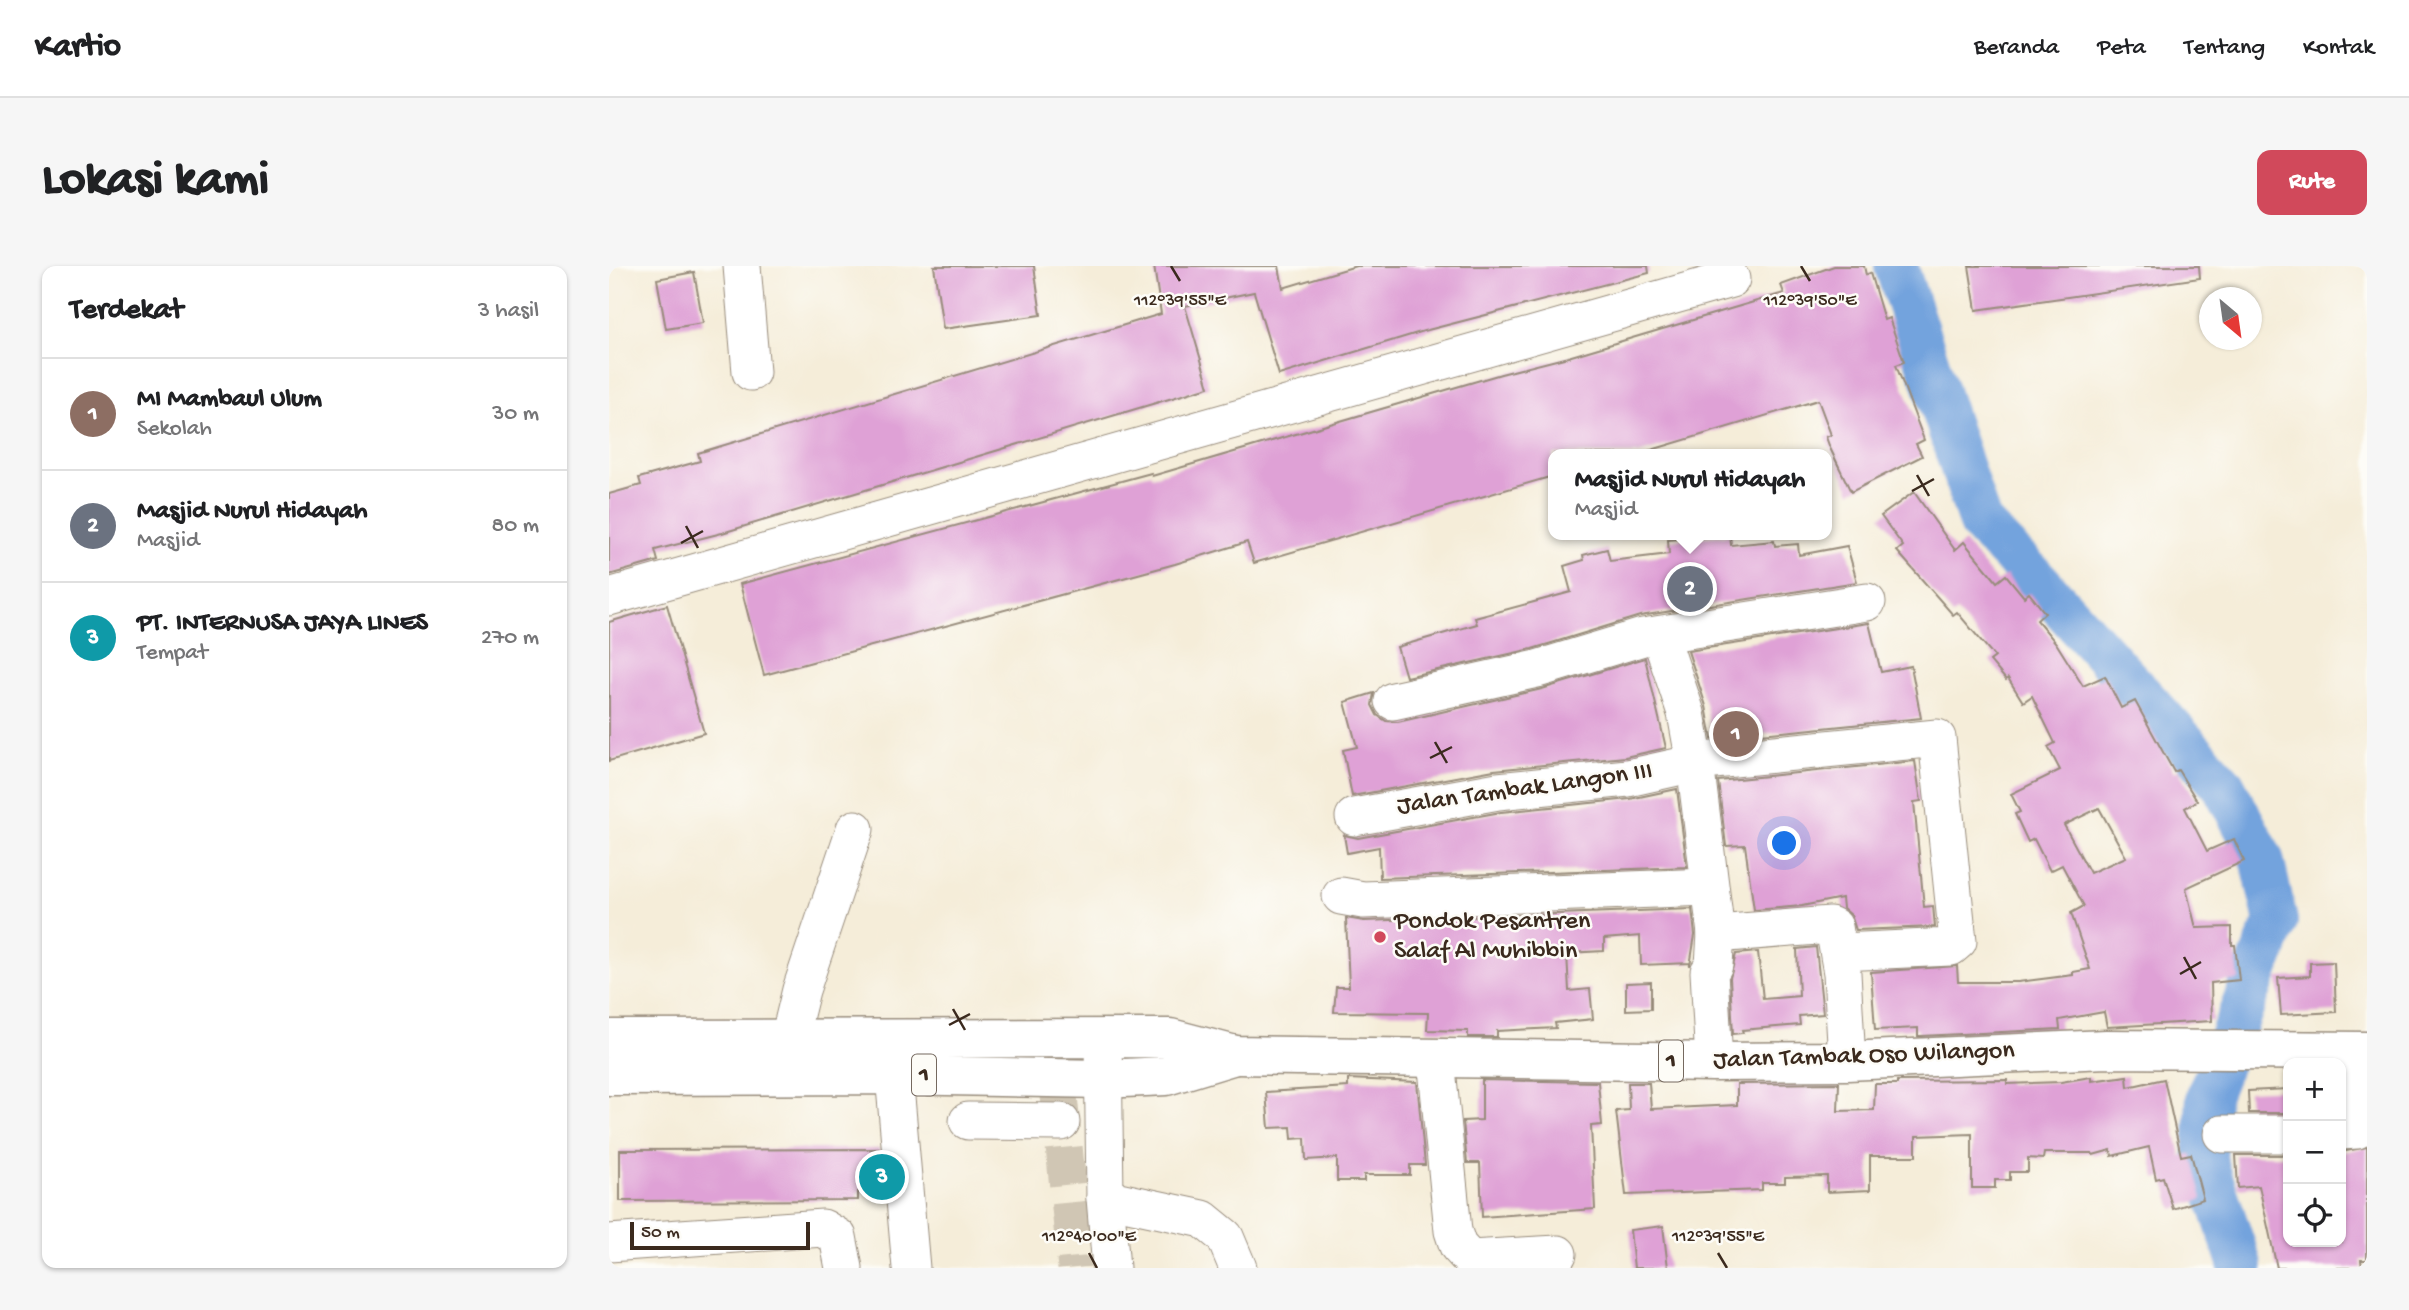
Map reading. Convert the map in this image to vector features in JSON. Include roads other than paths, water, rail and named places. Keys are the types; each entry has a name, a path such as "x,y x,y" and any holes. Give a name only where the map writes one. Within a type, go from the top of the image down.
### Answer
{"highway":[{"name":"1","path":"609,1076 894,1057 1103,1038 1170,1038 1235,1055"},
{"name":"1","path":"609,1039 789,1039 894,1057 1103,1079 1166,1076 1235,1055"},
{"name":"Jalan Tambak Oso Wilangon","path":"1235,1055 1714,1062 1847,1061 2106,1049 2361,1051"}],"street":[{"path":"742,266 751,372"},
{"path":"609,597 1731,279"},
{"path":"1393,701 1537,669 1643,637 1867,601"},
{"path":"1660,635 1686,713 1695,763 1716,934 1714,965 1709,972 1714,1062"},
{"name":"Jalan Tambak Langon III","path":"1354,817 1497,791 1628,778 1695,763 1937,738 1958,941 1951,947 1840,952"},
{"path":"789,1039 801,990 855,829"},
{"path":"1341,896 1363,900 1709,887"},
{"path":"1716,934 1830,925 1834,927 1840,952 1847,1061"},
{"path":"1103,1038 1105,1198 1111,1268"},
{"path":"2346,1131 2357,1130 2360,1127 2361,1051"},
{"path":"894,1057 911,1268"},
{"path":"1436,1058 1453,1231 1458,1246 1470,1259 1558,1254"},
{"path":"968,1121 1061,1122"},
{"path":"2222,1134 2283,1134"},
{"path":"1105,1198 1203,1219 1225,1237 1238,1268"},
{"path":"609,1243 823,1228 838,1237 844,1268"}],"waterway":[{"path":"1896,266 1980,523 2039,582 2223,785 2262,859 2276,921 2208,1096 2205,1160 2241,1268"}],"tunnel":[{"path":"1060,1038 1059,1096 1076,1268"}],"place":[{"name":"Masjid Nurul Hidayah","path":"1690,589"},
{"name":"MI Mambaul Ulum","path":"1736,734"},
{"name":"Pondok Pesantren Salaf Al Muhibbin","path":"1380,937"},
{"name":"PT. INTERNUSA JAYA LINES","path":"882,1177"}]}
